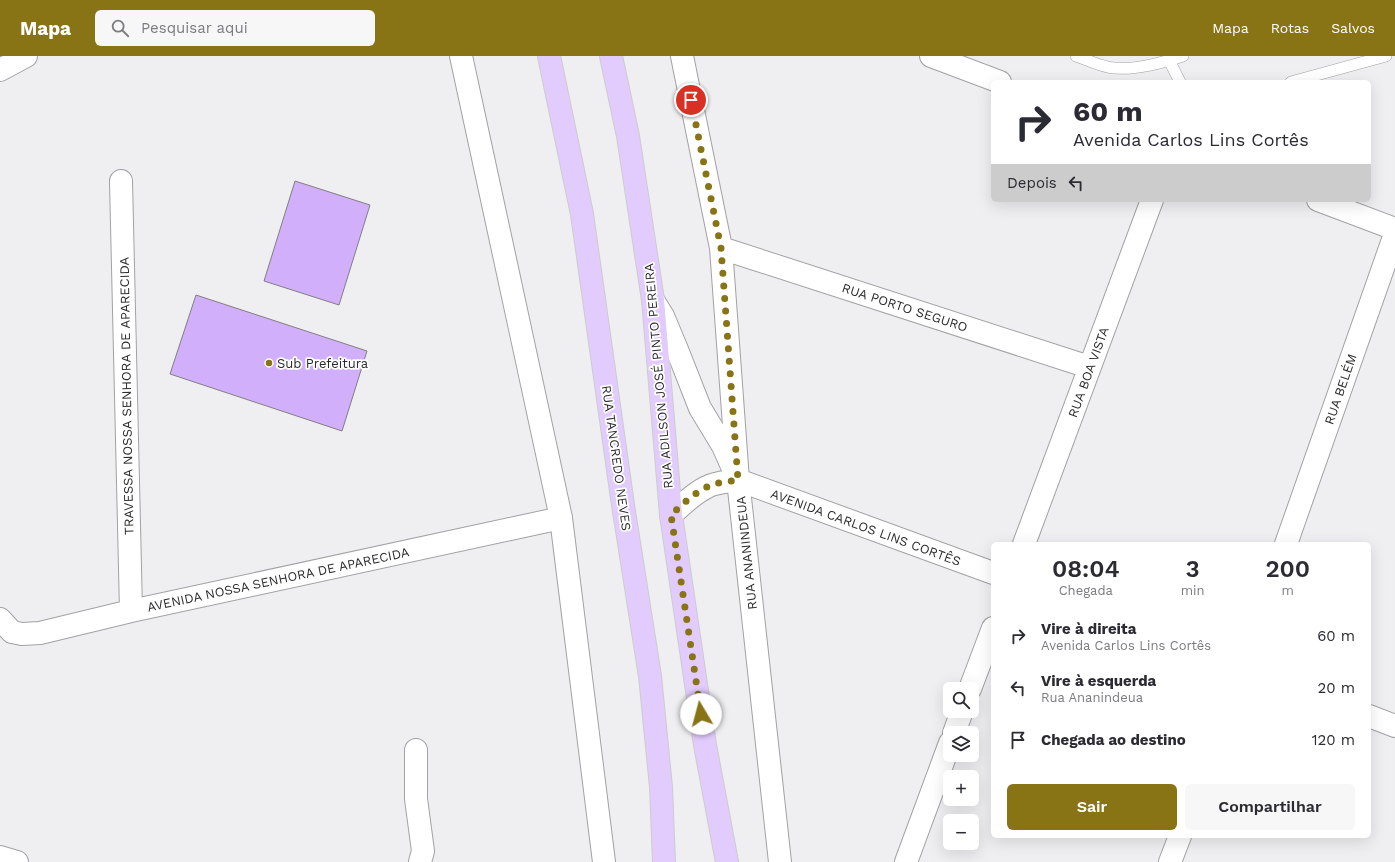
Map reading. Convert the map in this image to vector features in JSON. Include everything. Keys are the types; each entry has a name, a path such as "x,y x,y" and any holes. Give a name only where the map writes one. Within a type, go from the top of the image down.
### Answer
{"main road":[{"name":"RUA TANCREDO NEVES","path":"549,56 582,214 623,505 649,668 661,787 664,862"},
{"name":"RUA ADILSON JOSÉ PINTO PEREIRA","path":"611,56 628,136 653,300 671,515 705,745 727,862"}],"street":[{"path":"0,70 26,56"},
{"path":"461,56 561,518 604,862"},
{"name":"RUA ANANINDEUA","path":"682,56 721,248 738,480 780,862"},
{"path":"931,56 995,80"},
{"name":"TRAVESSA NOSSA SENHORA DE APARECIDA","path":"121,181 131,611"},
{"name":"RUA BOA VISTA","path":"1025,542 1151,202"},
{"path":"1323,202 1395,229"},
{"name":"RUA BELÉM","path":"1287,542 1395,234"},
{"name":"RUA PORTO SEGURO","path":"721,248 1089,368"},
{"path":"653,300 663,316 700,408 723,446 738,480 707,487 697,493 671,515"},
{"name":"AVENIDA CARLOS LINS CORTÊS","path":"738,480 991,573"},
{"name":"AVENIDA NOSSA SENHORA DE APARECIDA","path":"0,619 12,632 22,634 40,633 131,611 561,518"},
{"path":"973,682 991,633"},
{"path":"1371,717 1395,726"},
{"path":"416,750 416,799 423,851 420,862"},
{"path":"906,862 943,762"},
{"path":"1170,862 1179,838"},
{"path":"0,857 17,862"}],"lane":[{"path":"1076,56 1103,61 1114,68 1148,66 1183,56"},
{"path":"1298,80 1386,56"},
{"path":"1169,60 1179,80"}],"building":[{"path":"295,181 370,205 339,305 264,281"},
{"name":"Sub Prefeitura","path":"196,295 367,351 342,431 170,374"}],"place":[{"name":"Sub Prefeitura","path":"269,363"}],"route":[{"path":"691,100 721,248 738,480 707,487 697,493 671,515 701,714"}]}
